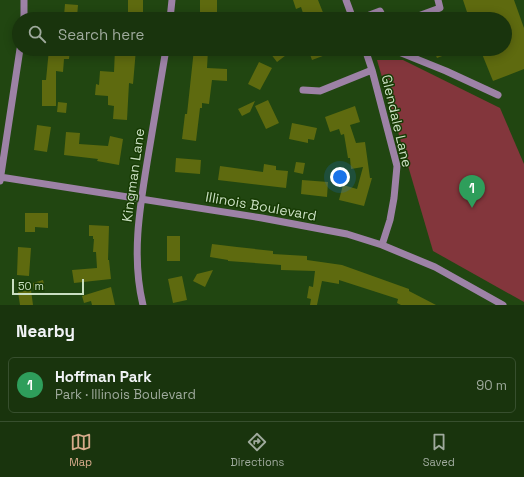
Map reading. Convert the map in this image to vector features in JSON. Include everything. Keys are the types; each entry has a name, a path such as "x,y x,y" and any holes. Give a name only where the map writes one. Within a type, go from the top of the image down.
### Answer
{"street":[{"path":"24,0 24,12"},
{"path":"171,12 172,0"},
{"path":"346,0 350,12"},
{"path":"429,12 440,8 438,0"},
{"path":"0,178 19,56"},
{"name":"Kingman Lane","path":"143,305 138,280 136,253 141,199 165,56"},
{"name":"Glendale Lane","path":"367,56 397,166 393,205 382,246"},
{"path":"409,56 446,71 498,96"},
{"path":"303,90 320,91 372,70"},
{"name":"Illinois Boulevard","path":"0,178 141,199 308,226 347,234 435,267 503,305"}],"shaded area":[{"path":"377,60 403,60 500,108 524,164 524,302 433,251"}],"building":[{"path":"128,0 143,0 143,12 128,12"},
{"path":"200,0 217,0 217,12 200,12"},
{"path":"293,0 318,0 323,12 303,12 301,7 296,9"},
{"path":"463,0 514,0 524,28 524,69 493,81 483,56 512,56 512,12 467,12"},
{"path":"65,4 78,5 77,12 64,12"},
{"path":"48,56 69,56 69,59 64,59 63,72 56,71 56,106 42,106 42,80 46,80"},
{"path":"115,56 135,56 133,84 129,83 127,120 113,119 114,106 108,105 108,96 95,95 96,84 99,85 100,71 114,72"},
{"path":"193,56 208,56 207,68 227,69 227,81 212,80 209,104 202,103 202,108 200,108 196,141 182,139 185,114 187,114"},
{"path":"272,56 285,56 277,62"},
{"path":"311,56 323,56 312,60"},
{"path":"259,62 272,68 260,90 248,84"},
{"path":"268,100 279,123 266,129 255,106"},
{"path":"255,101 250,112 242,116 238,109"},
{"path":"58,102 67,103 66,113 57,112"},
{"path":"355,106 360,122 350,125 356,143 365,142 370,178 372,178 364,206 339,200 343,185 357,189 363,167 351,169 344,134 341,135 339,129 330,132 325,117"},
{"path":"292,123 317,128 314,140 308,139 308,143 289,139"},
{"path":"37,125 51,127 47,152 34,150"},
{"path":"66,132 80,133 79,144 108,146 110,136 123,139 119,165 97,161 98,159 64,155"},
{"path":"176,158 201,160 200,174 175,172"},
{"path":"296,162 305,163 303,174 294,172"},
{"path":"264,164 276,166 276,170 288,171 286,188 218,180 220,166 263,172"},
{"path":"302,180 328,182 327,197 301,194"},
{"path":"25,213 48,213 48,228 35,227 35,232 25,232"},
{"path":"89,225 109,226 108,260 111,279 74,283 72,270 97,268 96,252 93,252 94,239 93,236 89,236"},
{"path":"167,236 180,236 180,261 167,261"},
{"path":"212,244 273,251 273,254 307,256 307,260 342,265 409,289 409,291 436,305 401,305 397,303 398,299 339,280 339,284 322,281 317,305 310,305 311,299 307,298 309,286 313,287 315,271 281,270 281,265 228,261 210,257"},
{"path":"18,247 31,248 29,276 17,275"},
{"path":"213,270 205,287 193,281 197,274"},
{"path":"182,276 187,300 173,303 168,279"},
{"path":"43,280 45,289 34,291 33,283"},
{"path":"111,287 115,305 92,305 91,301 84,303 82,296"},
{"path":"31,290 33,305 20,305 18,292"}],"place":[{"name":"Hoffman Park","path":"472,208"}]}
